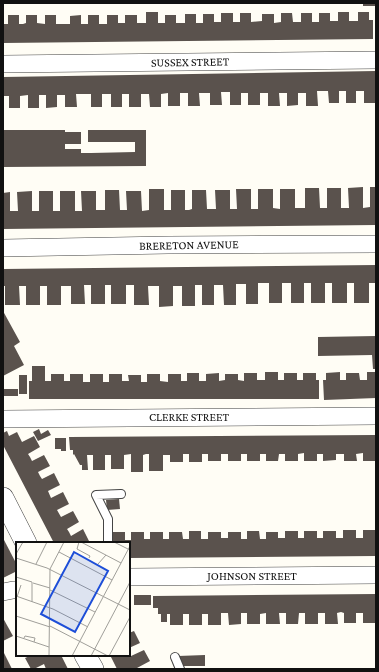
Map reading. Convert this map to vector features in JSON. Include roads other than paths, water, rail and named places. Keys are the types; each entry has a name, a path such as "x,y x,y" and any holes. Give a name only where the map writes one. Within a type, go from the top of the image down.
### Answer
{"street":[{"name":"SUSSEX STREET","path":"3,64 376,60"},
{"name":"BRERETON AVENUE","path":"3,248 168,245 376,244"},
{"name":"CLERKE STREET","path":"3,419 376,416"},
{"path":"3,498 25,542"},
{"name":"JOHNSON STREET","path":"130,576 376,575"},
{"path":"86,656 92,669"}],"lane":[{"path":"108,542 108,519 96,495 121,494"},
{"path":"175,657 180,669"}]}
